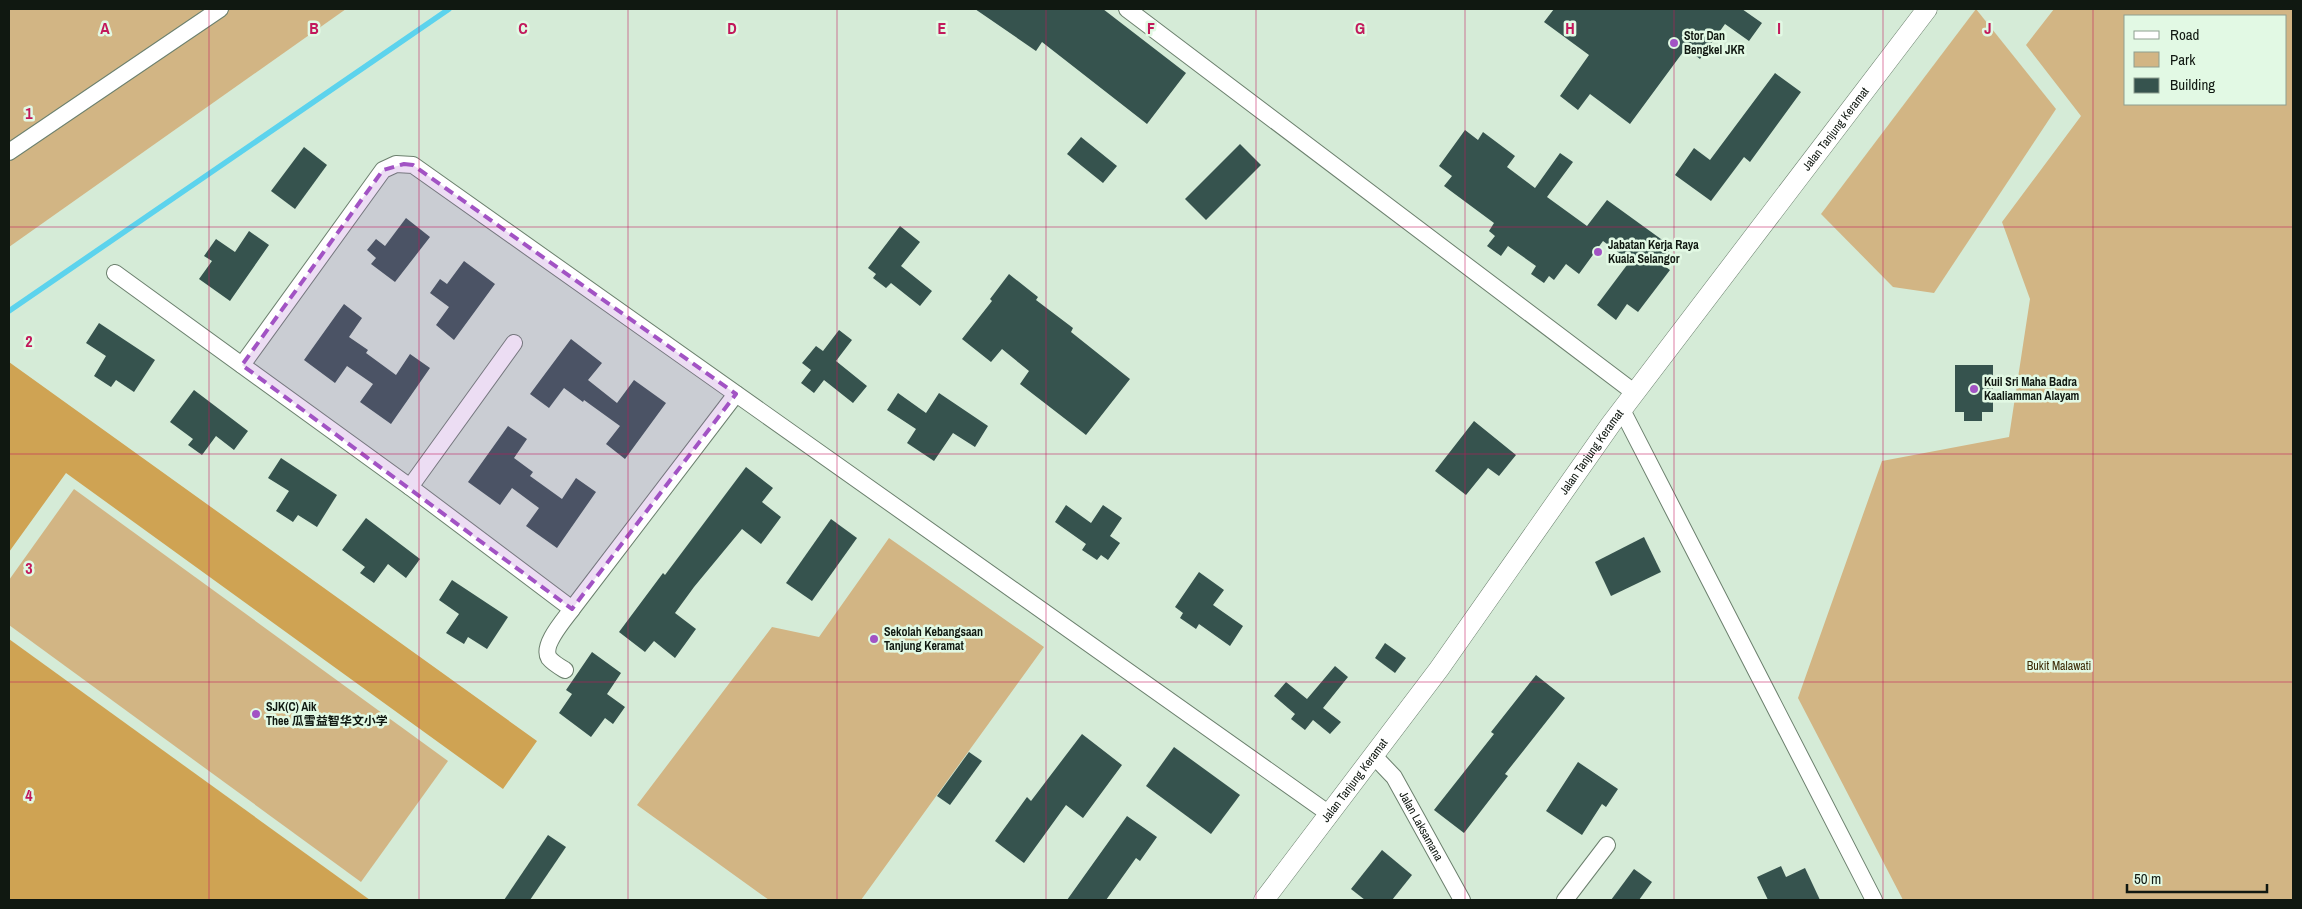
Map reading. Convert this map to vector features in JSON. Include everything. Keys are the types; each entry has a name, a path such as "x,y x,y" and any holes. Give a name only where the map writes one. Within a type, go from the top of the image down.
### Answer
{"street":[{"path":"9,152 220,9"},
{"path":"1128,9 1635,393"},
{"name":"Jalan Tanjung Keramat","path":"1264,900 1328,813 1374,756 1439,669 1622,410 1927,9"},
{"path":"242,365 383,170 389,166 404,164 413,166 1328,813"},
{"path":"115,273 410,487 572,609"},
{"path":"410,487 514,343"},
{"path":"565,670 549,657 547,647 572,609 736,394"},
{"path":"1622,410 1874,900"},
{"name":"Jalan Laksamana","path":"1374,756 1394,777 1462,900"},
{"path":"1565,900 1607,845"}],"highlighted area":[{"path":"404,164 413,165 736,394 572,609 242,365 383,170"}],"green space":[{"path":"9,9 346,9 9,247"},
{"path":"1976,9 2056,109 1934,293 1893,287 1821,214"},
{"name":"Bukit Malawati","path":"2054,9 2293,9 2293,900 1903,900 1798,698 1882,461 2009,437 2030,299 2002,222 2081,116 2026,45"},
{"name":"SJK(C) Aik Thee 瓜雪益智华文小学","path":"74,489 448,761 361,882 9,625 9,580"},
{"path":"889,538 1044,647 861,900 769,900 637,805 772,627 819,637"}],"shaded area":[{"path":"9,362 537,741 503,789 66,473 9,552"},
{"path":"9,639 370,900 9,900"}],"building":[{"path":"975,9 1103,9 1186,73 1147,124 1042,42 1036,51"},
{"path":"1554,9 1742,9 1762,23 1749,41 1725,24 1700,59 1686,48 1630,124 1590,94 1578,110 1560,96 1589,55 1544,22"},
{"path":"1775,73 1801,92 1750,162 1744,157 1711,201 1675,175 1694,148 1710,160"},
{"path":"1465,130 1478,140 1483,132 1515,156 1507,167 1535,188 1560,153 1573,162 1547,197 1587,226 1607,200 1672,247 1660,263 1670,270 1638,312 1627,304 1616,320 1597,305 1630,261 1603,241 1579,274 1566,264 1554,280 1549,276 1544,283 1531,274 1536,266 1508,246 1501,256 1487,246 1495,236 1489,231 1494,223 1444,186 1452,176 1439,166"},
{"path":"1081,137 1117,166 1103,183 1067,154"},
{"path":"1240,144 1261,165 1206,220 1185,199"},
{"path":"304,147 327,165 295,209 271,191"},
{"path":"406,218 430,237 395,282 371,264 376,258 367,250 376,239 385,246"},
{"path":"900,226 920,242 901,266 932,291 920,306 891,283 886,288 873,278 876,274 868,268"},
{"path":"249,231 269,245 230,301 199,279 212,261 204,256 216,239 235,252"},
{"path":"464,261 495,284 454,340 436,325 449,307 430,293 440,279 447,284"},
{"path":"1009,274 1038,297 1036,300 1073,328 1071,332 1130,379 1086,435 1020,384 1029,371 1002,349 991,362 962,339 992,301 990,299"},
{"path":"344,304 362,318 349,337 368,350 366,353 396,375 410,354 430,368 391,424 360,402 373,384 347,366 335,383 304,360"},
{"path":"99,323 155,360 134,392 116,380 111,387 94,376 106,356 86,343"},
{"path":"839,330 852,340 836,361 867,386 853,403 824,380 814,393 801,383 811,370 802,363 816,346 823,351"},
{"path":"571,339 602,363 588,380 617,403 634,380 666,403 625,459 606,444 620,426 584,400 583,402 564,388 549,408 530,394"},
{"name":"Kuil Sri Maha Badra Kaaliamman Alayam","path":"1955,365 1993,365 1993,412 1982,412 1982,421 1964,421 1964,412 1955,412"},
{"path":"194,390 248,431 234,450 216,436 202,455 188,445 193,439 170,422"},
{"path":"898,393 926,413 939,393 988,426 975,447 953,433 934,461 907,443 916,429 887,410"},
{"path":"1474,421 1516,455 1499,476 1488,468 1466,495 1435,471"},
{"path":"508,426 527,439 514,458 533,472 530,476 562,499 576,478 596,492 557,548 526,526 539,508 512,488 500,505 468,482"},
{"path":"281,458 337,495 317,527 298,515 293,522 276,511 289,491 268,478"},
{"path":"746,467 773,488 762,502 781,517 761,544 742,529 694,587 675,613 696,629 675,658 654,641 645,652 619,632 663,573 665,575"},
{"path":"1066,505 1091,523 1103,505 1122,518 1110,536 1120,543 1108,560 1101,555 1097,560 1082,550 1086,544 1055,522"},
{"path":"366,518 420,559 406,578 388,564 374,583 360,573 365,567 342,550"},
{"path":"831,519 857,538 812,601 786,583"},
{"path":"1644,537 1661,572 1611,596 1595,562"},
{"path":"1199,572 1224,590 1213,605 1243,626 1230,646 1199,624 1196,629 1180,618 1183,613 1175,607"},
{"path":"452,580 508,617 487,649 468,637 464,644 446,633 459,614 439,600"},
{"path":"1385,643 1406,658 1395,673 1375,658"},
{"path":"592,652 621,673 607,694 625,707 613,724 605,718 591,737 559,713 572,694 566,690"},
{"path":"1335,666 1348,677 1323,708 1341,722 1330,734 1313,720 1305,730 1291,719 1295,714 1274,696 1286,682 1307,699"},
{"path":"1536,675 1565,698 1505,774 1508,776 1464,833 1434,810 1494,734 1491,732"},
{"path":"1082,734 1122,765 1083,818 1066,805 1024,863 995,841 1027,797 1031,801"},
{"path":"1174,747 1240,795 1211,834 1146,786"},
{"path":"969,752 982,761 950,805 937,796"},
{"path":"1578,762 1618,789 1606,807 1602,804 1582,835 1546,811"},
{"path":"1127,816 1157,837 1140,861 1136,858 1106,900 1067,900"},
{"path":"548,835 566,847 530,900 504,900"},
{"path":"1382,850 1412,875 1392,900 1365,900 1351,889"},
{"path":"1781,866 1786,877 1805,868 1820,900 1768,900 1757,877"},
{"path":"1634,869 1652,882 1639,900 1611,900"}],"waterway":[{"path":"9,311 449,9"}],"place":[{"name":"Stor Dan Bengkel JKR","path":"1674,43"},
{"name":"Jabatan Kerja Raya Kuala Selangor","path":"1598,252"},
{"name":"Kuil Sri Maha Badra Kaaliamman Alayam","path":"1974,389"},
{"name":"Sekolah Kebangsaan Tanjung Keramat","path":"874,639"},
{"name":"SJK(C) Aik Thee 瓜雪益智华文小学","path":"256,714"}]}
